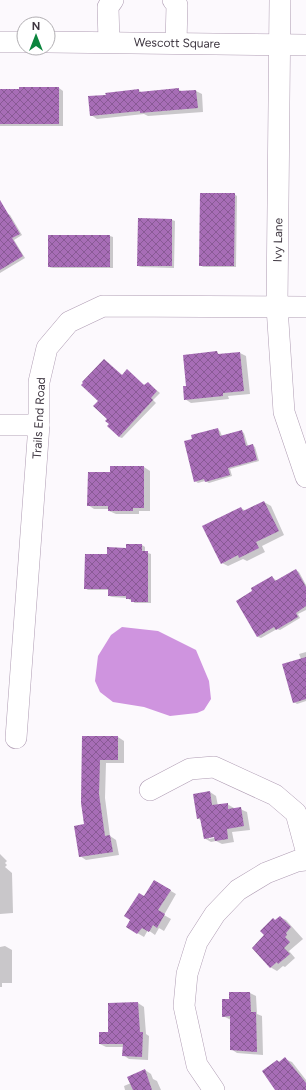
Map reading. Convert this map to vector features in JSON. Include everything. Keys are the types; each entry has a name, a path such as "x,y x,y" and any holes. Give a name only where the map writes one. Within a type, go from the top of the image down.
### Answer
{"street":[{"path":"109,42 108,7 113,0"},
{"path":"173,0 177,5 176,43"},
{"name":"Ivy Lane","path":"280,0 277,307 284,412 306,477"},
{"path":"0,42 16,42"},
{"name":"Wescott Square","path":"56,42 306,45"},
{"name":"Trails End Road","path":"16,738 39,425 39,382 47,348 69,322 103,306 306,307"},
{"path":"0,425 39,425"},
{"path":"150,790 190,769 214,767 275,796 296,813 306,850"},
{"path":"214,1090 197,1065 184,1006 187,974 197,942 215,914 238,890 266,873 297,861 306,860"}],"shaded area":[{"path":"122,627 158,631 196,650 209,681 211,699 204,710 197,713 170,716 144,707 113,702 100,692 95,681 98,656 111,635"}],"building":[{"path":"19,87 59,87 59,124 0,124 0,89 19,89"},
{"path":"179,88 179,91 196,90 198,108 140,113 140,111 90,116 88,96 106,95 105,93 139,89 139,92"},
{"path":"200,193 235,193 234,266 199,266"},
{"path":"0,200 20,234 12,238 23,256 0,270"},
{"path":"138,218 172,219 172,266 137,266"},
{"path":"48,235 110,235 110,267 48,267"},
{"path":"217,351 218,354 240,352 244,391 223,393 223,396 184,400 183,386 186,386 183,355"},
{"path":"104,359 122,375 127,369 144,385 148,382 157,391 151,398 153,400 119,437 107,426 109,424 105,421 107,419 93,406 98,401 81,385 83,383 82,382"},
{"path":"218,428 220,436 242,430 246,446 253,444 257,460 228,468 230,475 205,482 204,479 194,482 184,441 192,439 191,435"},
{"path":"110,466 144,466 144,508 133,508 133,511 108,511 108,506 87,506 88,472 110,472"},
{"path":"264,501 279,531 256,542 259,548 239,558 238,555 221,564 202,526 241,507 243,511"},
{"path":"126,544 142,544 142,551 148,551 148,602 131,602 131,599 126,599 126,596 108,596 108,589 84,589 85,554 107,554 107,547 126,548"},
{"path":"296,569 306,587 306,606 296,613 298,617 276,630 274,627 257,637 236,601 252,591 251,588 272,576 275,581"},
{"path":"306,657 306,699 293,703 282,664"},
{"path":"82,736 118,736 118,760 100,760 99,794 105,836 110,835 113,852 79,857 74,826 84,824 81,803"},
{"path":"210,791 212,805 228,803 228,809 241,807 244,826 227,829 228,839 215,841 214,837 204,839 200,818 197,819 193,794"},
{"path":"154,880 171,890 158,910 165,914 157,928 153,925 149,932 142,928 137,934 126,927 130,920 124,916 139,893 144,896"},
{"path":"280,916 291,927 286,933 287,935 285,937 290,942 284,948 290,954 278,964 277,962 270,968 252,948 264,935 260,931 273,918 275,920"},
{"path":"229,992 250,992 251,1012 256,1012 257,1052 230,1050 230,1016 222,1017 222,999 229,999"},
{"path":"138,1002 140,1032 143,1032 142,1057 122,1056 123,1044 99,1044 99,1032 108,1032 108,1003"},
{"path":"285,1057 306,1083 306,1090 275,1090 262,1071 277,1060 279,1062"},
{"path":"145,1069 152,1090 133,1090 127,1077"}]}
